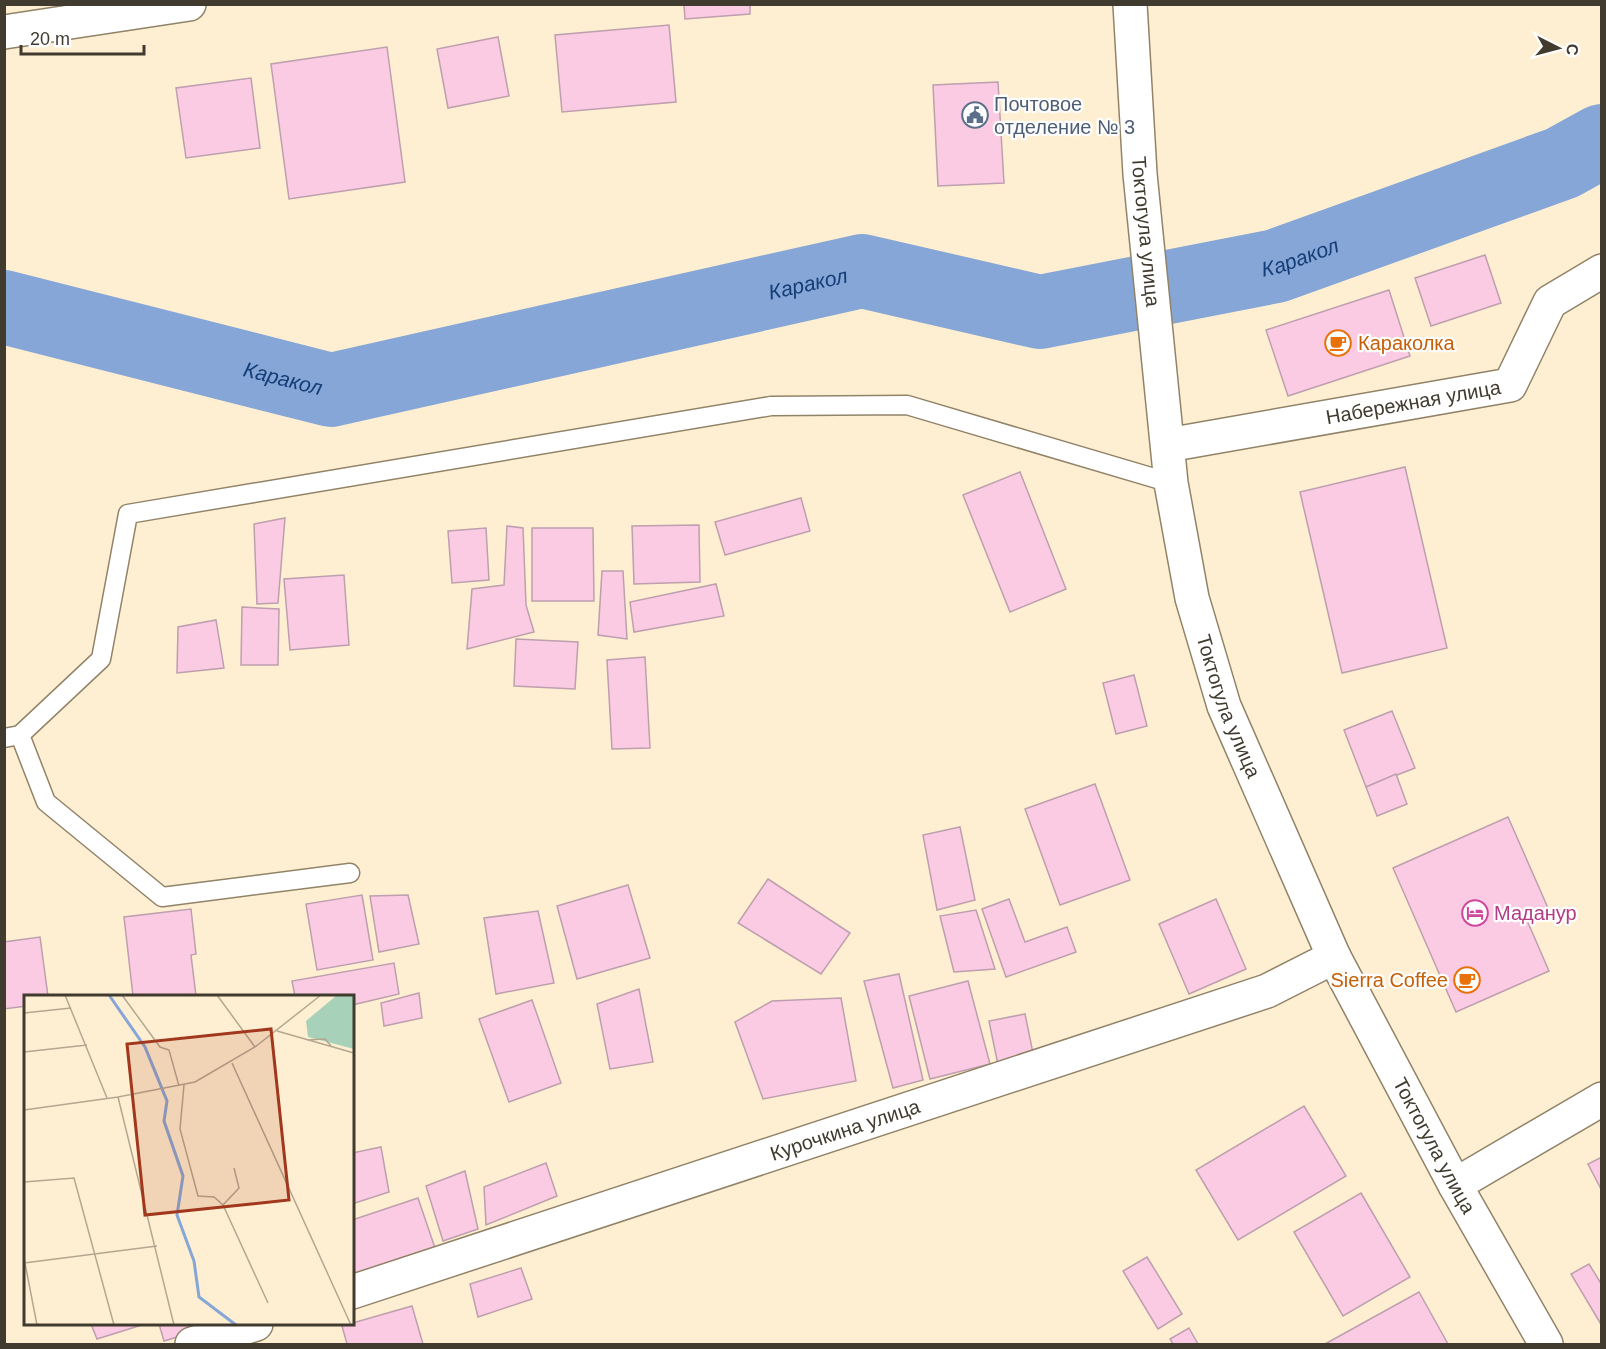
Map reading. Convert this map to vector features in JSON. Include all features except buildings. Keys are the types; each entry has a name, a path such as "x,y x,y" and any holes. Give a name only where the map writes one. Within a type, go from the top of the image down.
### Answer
{"main road":[{"path":"4,32 189,4"},
{"name":"Токтогула улица","path":"1130,4 1140,174 1171,483 1191,598 1224,706 1334,957 1455,1185 1546,1344"},
{"name":"Набережная улица","path":"1168,445 1510,385 1550,302 1602,271"},
{"name":"Курочкина улица","path":"354,1291 1267,991 1334,957"},
{"path":"1455,1185 1602,1100"},
{"path":"192,1344 250,1325"}],"lane":[{"path":"350,873 162,897 46,801 12,736 101,658 128,513 771,406 907,405 1171,483"}],"waterway":[{"name":"Каракол","path":"4,307 331,390 862,271 1040,312 1276,266 1562,163 1602,141"}],"place":[{"name":"Почтовое отделение № 3","path":"975,115"},
{"name":"Караколка","path":"1338,343"},
{"name":"Маданур","path":"1475,913"},
{"name":"Sierra Coffee","path":"1467,980"}]}
